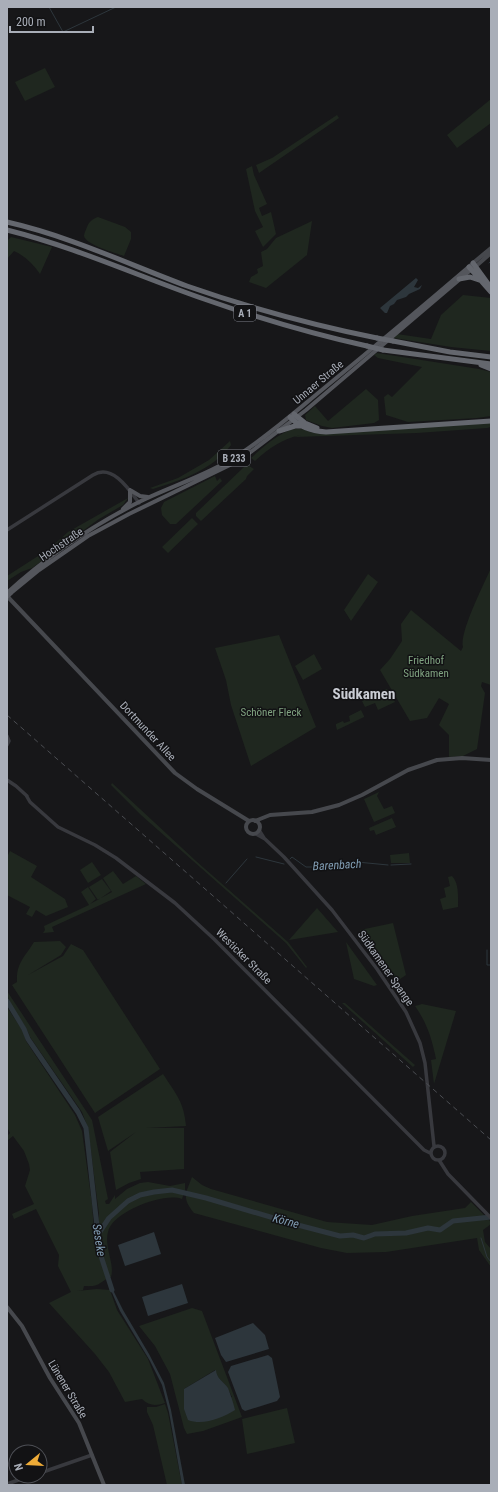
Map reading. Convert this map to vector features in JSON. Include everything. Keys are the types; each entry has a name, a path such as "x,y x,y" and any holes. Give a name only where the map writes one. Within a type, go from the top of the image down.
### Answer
{"highway":[{"name":"A 1","path":"9,223 64,239 194,288 248,306 308,323 393,341 491,357"},
{"name":"A 1","path":"7,230 70,248 184,292 246,314 298,329 383,350 491,364"},
{"path":"472,267 491,292"},
{"path":"472,267 491,287"},
{"path":"459,279 470,277 482,281"},
{"path":"473,355 491,354"},
{"path":"472,362 491,369"},
{"path":"293,417 313,427 327,430 382,425 491,419"},
{"path":"293,417 302,426 314,431 326,432 491,419"},
{"path":"279,431 295,426 302,426"}],"main road":[{"name":"Unnaer Straße","path":"120,512 150,497 187,482 230,460 293,417 459,279 491,248"},
{"name":"Unnaer Straße","path":"129,514 232,464 252,451 279,431 293,417 472,267 491,253"},
{"path":"130,490 140,496 150,497"},
{"path":"120,512 130,502 130,490"},
{"path":"139,502 141,508"},
{"name":"Hochstraße","path":"7,596 9,592 24,578 61,550 120,512"},
{"name":"Hochstraße","path":"9,592 63,552 88,536 129,514"},
{"name":"Dortmunder Allee","path":"7,596 174,773 239,816 247,823"},
{"path":"266,817 259,825 259,830 256,834 248,833 246,830 247,823 274,814 312,812 339,805 362,795 408,770 437,760 462,758 491,760"},
{"path":"255,821 259,825"},
{"name":"Lünener Straße","path":"7,1306 21,1325 50,1378 74,1415 104,1485"}],"street":[{"path":"7,530 102,471 111,473 130,490 139,502"},
{"path":"7,736 9,741 7,744"},
{"name":"Westicker Straße","path":"7,780 30,798 34,804 58,827 104,850 156,888 188,915 214,939 424,1150 434,1148"},
{"path":"259,830 265,839"},
{"path":"256,834 265,839"},
{"name":"Südkamener Spange","path":"265,839 307,881 345,925 377,968 406,1012 416,1032 424,1058 434,1148"},
{"path":"442,1147 445,1150 445,1155 440,1160 432,1158 434,1148 442,1147"},
{"path":"440,1160 444,1169 490,1216"},
{"path":"48,1470 92,1455"}],"green space":[{"path":"45,68 55,87 25,101 15,82"},
{"path":"491,99 491,123 457,148 447,135"},
{"path":"337,115 339,118 259,173 256,165 272,158"},
{"path":"252,166 254,175 267,204 259,208 262,216 271,212 276,234 263,247 255,231 263,227 255,211 246,169"},
{"path":"98,217 125,227 131,232 131,239 124,256 95,245 84,236 90,222"},
{"path":"312,221 307,255 266,288 249,282 251,277 258,273 257,269 263,266 261,252 267,249 276,238"},
{"path":"11,237 52,247 40,274 22,255 14,251 7,259 7,241"},
{"path":"463,295 491,298 491,351 451,347 394,338 397,334 431,339 441,315"},
{"path":"377,353 491,372 491,416 408,422 386,415 384,397 388,394 392,397 422,367 378,358 374,355"},
{"path":"366,389 378,400 379,420 374,423 332,428 306,420 305,415 315,406 328,421"},
{"path":"491,422 491,427 487,428 417,433 294,436 265,452 255,461 251,458 274,439 294,429 302,429 315,433"},
{"path":"230,441 231,445 223,454 206,468 175,482 153,489 150,488 178,478 209,460"},
{"path":"249,466 254,469 246,479 201,521 196,516 196,513 244,467"},
{"path":"215,476 217,481 220,478 222,481 176,524 170,524 162,515 161,508 164,502"},
{"path":"128,498 123,505 99,519 32,568 21,572 7,581 7,576 49,549 68,532"},
{"path":"192,518 198,524 168,553 162,547"},
{"name":"Friedhof Südkamen","path":"491,568 491,685 482,682 481,686 485,693 477,749 463,756 449,757 449,735 439,725 449,704 439,698 427,718 410,721 380,670 390,659 402,641 401,624 411,610 461,651 468,620"},
{"path":"368,574 378,582 351,621 344,610"},
{"name":"Schöner Fleck","path":"279,635 316,727 251,766 231,705 226,680 215,648"},
{"path":"314,654 322,669 303,680 295,666"},
{"path":"386,689 395,702 378,710 375,703 365,707 362,701"},
{"path":"361,710 364,717 337,730 336,724 343,721 344,723 350,721 349,716"},
{"path":"112,783 196,861 288,942 307,967 306,968 286,943 141,815 111,785"},
{"path":"379,792 377,796 384,809 392,806 395,813 374,822 364,799"},
{"path":"392,818 396,827 376,835 374,830 370,831 369,828"},
{"path":"10,851 37,866 31,877 65,899 68,907 46,916 36,910 32,917 26,914 30,907 7,895 7,857"},
{"path":"409,853 410,863 391,863 390,855"},
{"path":"92,862 101,875 88,883 80,870"},
{"path":"113,871 123,884 136,876 146,884 52,927 54,932 43,933 45,930 44,926 89,905 81,892 88,887 96,899 90,904 112,892 103,878"},
{"path":"452,876 457,886 458,907 443,910 440,899 446,897 444,888 450,886 448,877"},
{"path":"102,879 111,891 98,900 89,887"},
{"path":"317,908 338,932 289,940"},
{"path":"393,923 406,975 397,981 360,930"},
{"path":"60,941 66,947 61,955 28,975 63,956 71,944 83,950 160,1069 95,1113 12,985 17,982 17,975 20,965 24,956 34,942"},
{"path":"346,942 377,985 374,986 354,979"},
{"path":"7,991 92,1120 108,1199 105,1201 106,1204 109,1204 115,1195 115,1199 127,1189 140,1183 148,1182 170,1186 185,1183 185,1190 182,1199 163,1198 152,1201 140,1205 119,1217 108,1232 107,1238 112,1267 111,1277 96,1285 84,1286 83,1290 77,1291 97,1289 110,1290 117,1310 148,1359 165,1403 153,1405 142,1399 125,1402 109,1372 95,1354 49,1303 71,1292 58,1266 59,1255 36,1209 14,1219 12,1214 34,1204 25,1186 30,1170 24,1151 13,1136 7,1141 7,1136 10,1133 7,1127 7,1007 23,1031 26,1041 75,1115 82,1131 92,1204 95,1244 99,1214 88,1128 82,1112 30,1037 28,1031 10,1002"},
{"path":"342,1003 345,1003 415,1065 413,1067"},
{"path":"422,1004 456,1011 434,1084 431,1060 436,1059 431,1038 426,1025 415,1006"},
{"path":"163,1074 181,1104 186,1126 146,1128 184,1128 184,1169 140,1172 141,1179 116,1190 110,1152 136,1132 108,1151 98,1117"},
{"path":"192,1177 202,1185 211,1189 327,1222 372,1225 412,1216 465,1208 471,1202 491,1222 491,1224 483,1230 485,1242 491,1249 491,1267 479,1250 477,1238 386,1252 347,1253 321,1248 194,1213 186,1200 186,1192"},
{"path":"192,1308 202,1311 242,1417 203,1431 187,1434 184,1428 170,1374 155,1346 139,1326","holes":["215,1370 216,1375 227,1387 232,1397 184,1409 184,1389"]},
{"path":"165,1404 182,1485 167,1485 153,1425 147,1412 147,1407 156,1407"},
{"path":"287,1408 295,1443 247,1454 242,1419"}],"shaded area":[{"path":"416,278 418,280 414,287 418,288 422,285 420,289 397,300 390,306 387,313 380,308"},
{"path":"154,1232 161,1254 125,1266 118,1245"},
{"path":"112,1284 114,1292 123,1310 164,1383 171,1410 185,1485 182,1485 169,1412 162,1385 150,1361 120,1311 109,1285"},
{"path":"182,1284 188,1303 148,1316 142,1297"},
{"path":"253,1323 265,1335 269,1349 226,1362 221,1355 215,1338"},
{"path":"268,1355 272,1358 280,1397 277,1401 245,1411 242,1409 228,1372 231,1366"},
{"path":"216,1370 219,1378 228,1388 235,1410 224,1416 206,1422 194,1422 188,1420 184,1409 184,1389"}],"waterway":[{"path":"49,7 63,32 116,7"},
{"name":"Barenbach","path":"256,857 284,864"},
{"name":"Barenbach","path":"290,859 292,857 306,867 325,867 357,862 388,865"},
{"name":"Barenbach","path":"226,883 247,859"},
{"name":"Barenbach","path":"391,865 411,864"},
{"path":"487,950 487,965 491,965"},
{"name":"Seseke","path":"7,1001 24,1029 28,1039 78,1112 86,1128 100,1253 112,1290"},
{"name":"Körne","path":"97,1236 109,1218 128,1201 140,1195 172,1190 206,1198 340,1236 353,1235 364,1238 375,1234 406,1233 428,1228 440,1230 453,1221 491,1217"},
{"path":"481,1238 487,1257 491,1262"}],"railway":[{"path":"7,715 491,1140"}],"district":[{"name":"Südkamen","path":"364,694"}]}
